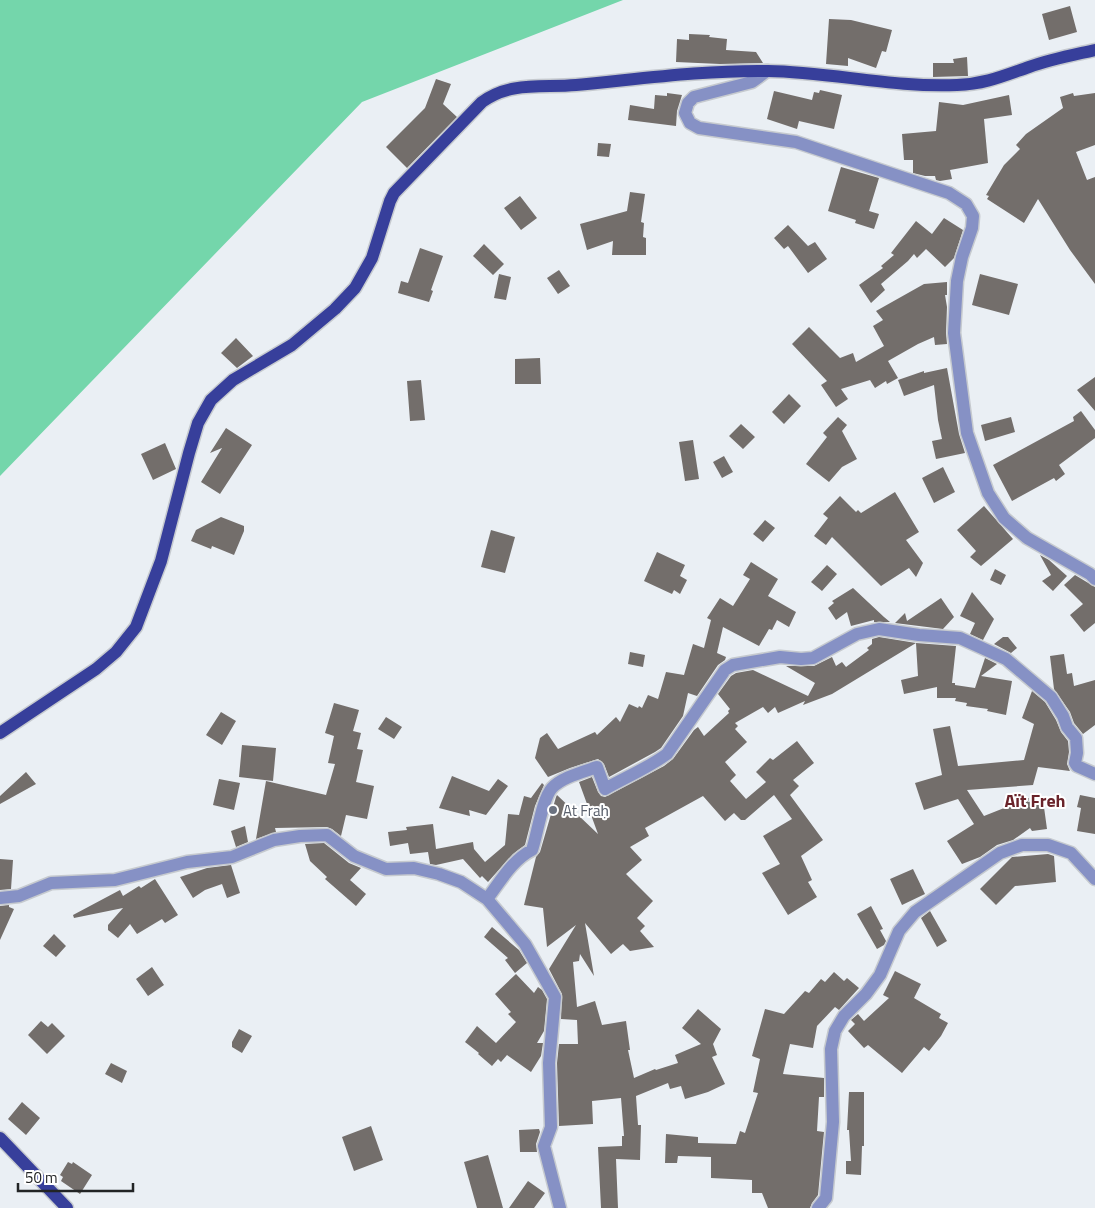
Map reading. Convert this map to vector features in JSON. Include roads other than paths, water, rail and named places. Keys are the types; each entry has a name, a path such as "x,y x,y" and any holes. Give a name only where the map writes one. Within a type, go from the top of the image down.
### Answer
{"main road":[{"path":"0,733 96,669 116,652 136,627 161,561 188,453 198,423 211,400 233,380 292,345 335,309 355,288 372,258 394,193 482,102 492,95 503,90 522,86 575,85 669,75 767,71 817,73 925,86 959,85 992,81 1065,55 1095,50"},
{"path":"0,1138 67,1208"}],"street":[{"path":"767,71 752,82 694,97 688,103 685,113 690,123 699,128 805,144 949,193 966,204 973,216 972,228 962,257 957,281 954,333 967,433 988,493 1004,518 1027,538 1090,574 1095,579"},
{"path":"487,899 516,861 522,855 532,850 544,803 552,788 567,778 597,767 606,789 626,776 646,768 661,759 667,754 725,670 732,665 780,656 801,659 813,658 857,634 879,629 919,636 960,638 1006,659 1051,696 1067,727 1076,738 1077,753 1075,763 1077,766 1095,774"},
{"path":"0,898 19,896 51,883 114,880 187,862 232,857 274,840 300,836 328,835 354,856 386,869 414,868 461,882 487,899 525,944 554,997 549,1063 550,1127 544,1146 560,1208"},
{"path":"818,1208 826,1198 833,1122 831,1049 835,1031 844,1016 866,994 880,975 899,931 915,912 1000,853 1022,845 1048,845 1071,853 1095,879"}],"place":[{"name":"At Fraḥ","path":"553,810"}],"district":[{"name":"Aït Freh","path":"1035,800"}]}
